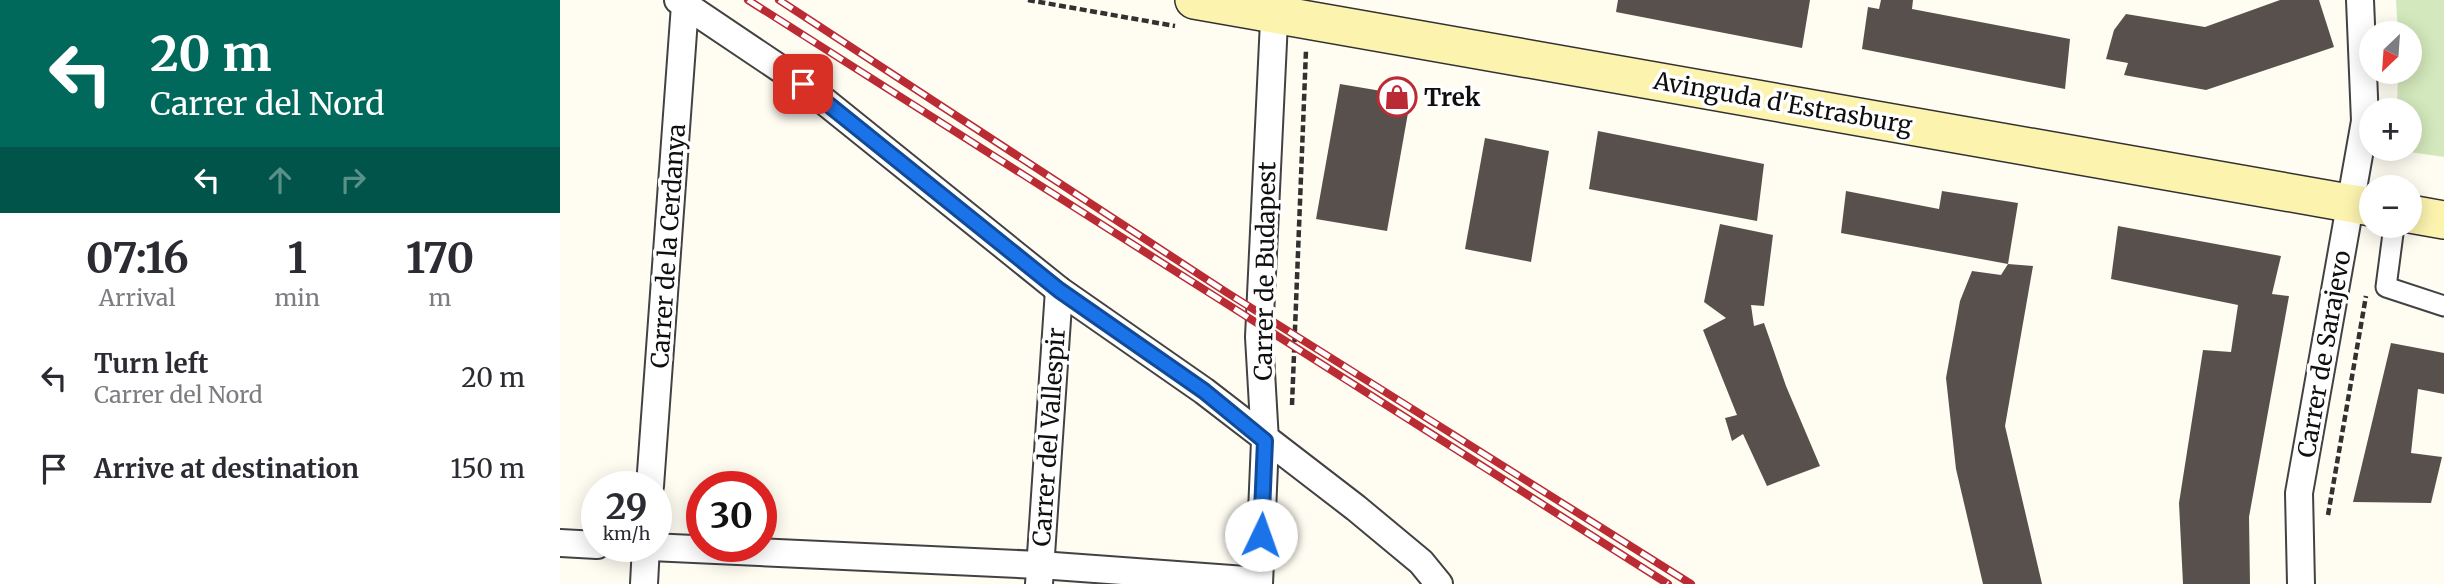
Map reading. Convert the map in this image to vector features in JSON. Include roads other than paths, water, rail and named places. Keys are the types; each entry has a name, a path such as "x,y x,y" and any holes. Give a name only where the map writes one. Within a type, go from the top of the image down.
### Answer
{"main road":[{"name":"Avinguda d'Estrasburg","path":"1194,0 1288,9 2359,197"},
{"name":"Avinguda d'Estrasburg","path":"1288,9 2274,189 2359,198"},
{"path":"2422,200 2444,204"},
{"path":"2422,216 2444,220"}],"street":[{"name":"Carrer de Sarajevo","path":"2360,0 2366,101 2363,175"},
{"path":"681,2 803,84 1059,290 1204,391 1421,562 1439,584"},
{"name":"Carrer de la Cerdanya","path":"651,471 681,2"},
{"name":"Carrer de Budapest","path":"1259,583 1265,441 1259,337 1288,9"},
{"name":"Carrer de Sarajevo","path":"2301,584 2300,493 2359,212"},
{"path":"2392,238 2386,287 2444,306"},
{"name":"Carrer del Vallespir","path":"1039,575 1059,290"},
{"path":"560,543 581,544"},
{"path":"672,548 1039,575 1259,583"},
{"path":"644,584 645,562"}],"railway":[{"path":"748,0 1668,584"},
{"path":"779,0 1226,292 1691,584"}],"place":[{"name":"Trek","path":"1397,97"}]}
